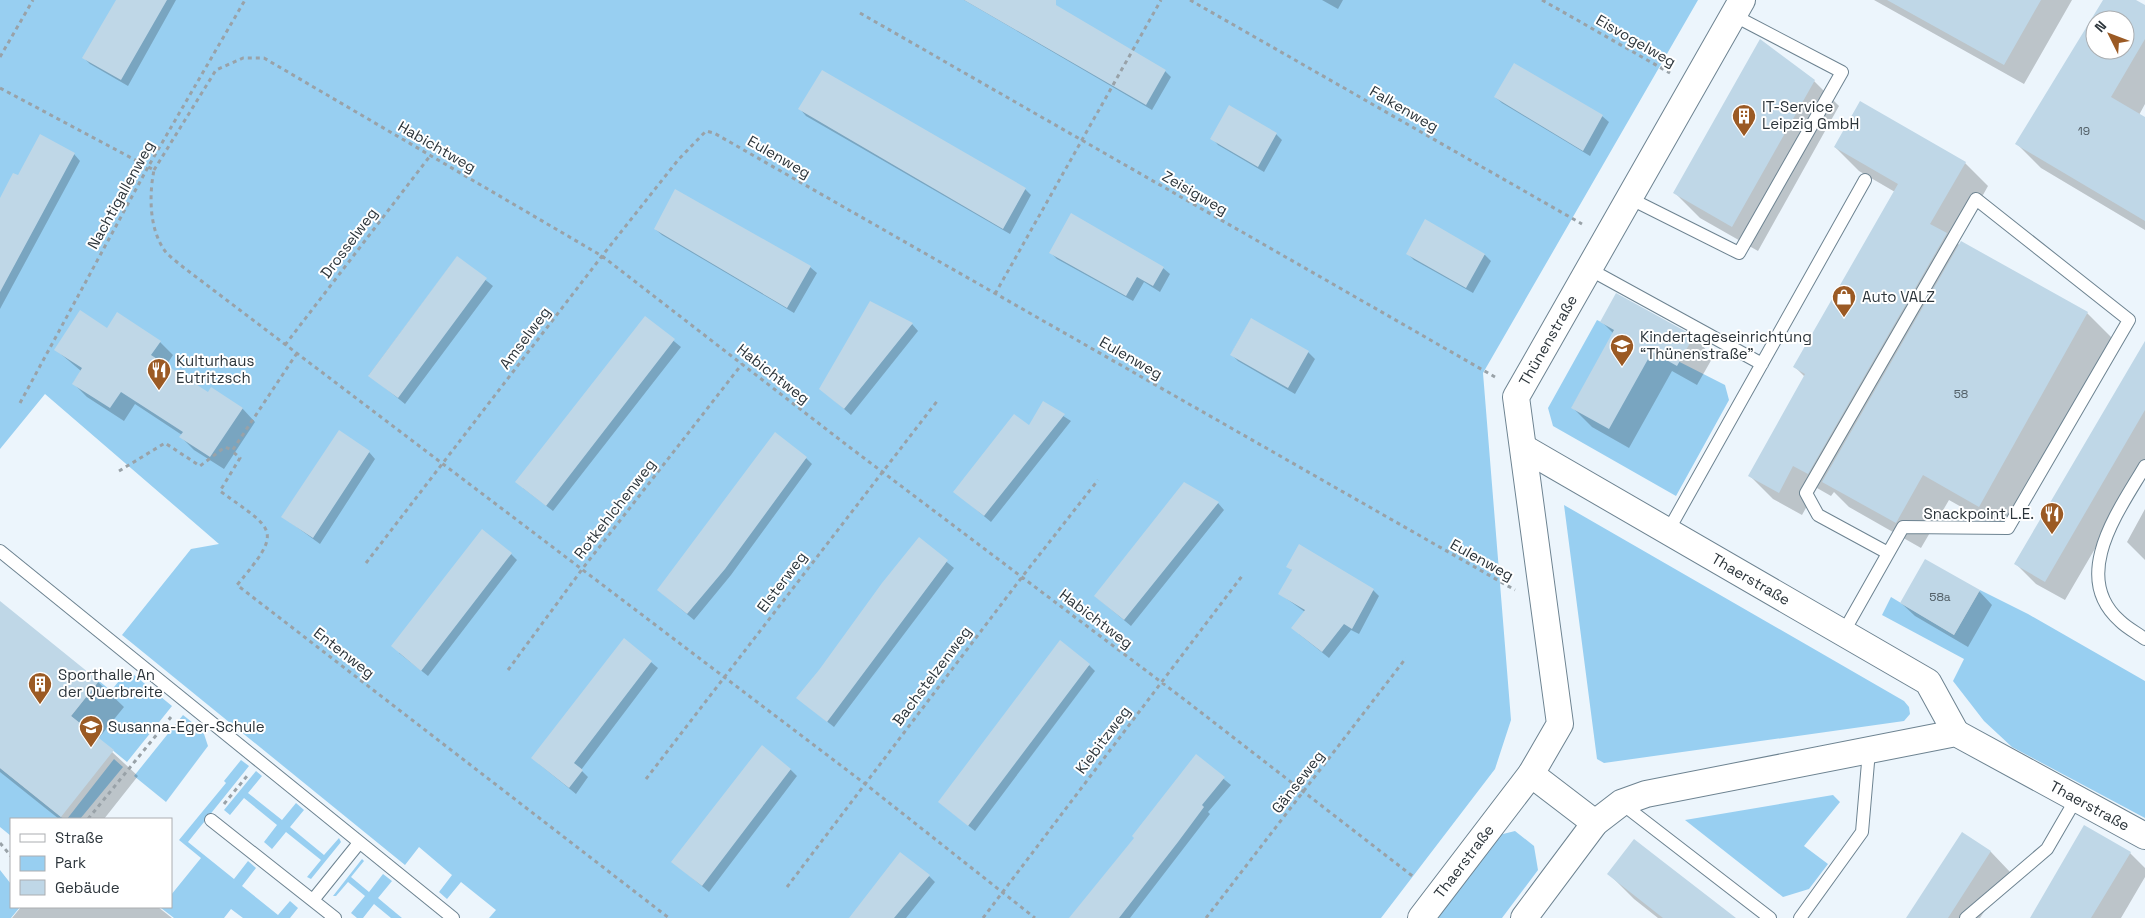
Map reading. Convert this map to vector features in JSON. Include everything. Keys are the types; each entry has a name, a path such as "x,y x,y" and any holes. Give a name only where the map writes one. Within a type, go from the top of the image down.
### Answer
{"street":[{"name":"Thünenstraße","path":"1531,774 1560,724 1516,397 1737,8"},
{"name":"Thaerstraße","path":"1524,448 1928,682 1956,733 2145,836"},
{"path":"1524,918 1596,823 1621,803 1646,794 1956,733"},
{"name":"Thaerstraße","path":"1421,918 1531,774"},
{"path":"1531,774 1596,823"}],"lane":[{"path":"1629,198 1739,253 1842,72 1737,8"},
{"path":"1668,531 1865,180"},
{"path":"1843,633 1903,527 2008,528 2129,320 1976,199 1806,493 1818,515 1888,553"},
{"path":"1589,269 1762,364"},
{"path":"2145,466 2109,529 2099,559 2098,585 2105,602 2119,621 2145,639"},
{"path":"0,551 452,918"},
{"path":"1800,918 1862,832 1869,750"},
{"path":"1966,918 2047,849 2076,799"},
{"path":"1621,803 1770,918"},
{"path":"211,820 335,918"},
{"path":"313,900 359,843"}],"path":[{"path":"0,57 33,0"},
{"name":"Nachtigallenweg","path":"20,404 148,167 245,0"},
{"path":"995,294 1160,0"},
{"name":"Falkenweg","path":"1190,0 1606,238"},
{"name":"Eisvogelweg","path":"1542,0 1692,86"},
{"name":"Zeisigweg","path":"860,14 1519,391"},
{"name":"Habichtweg","path":"154,170 216,70 244,58 264,58 602,256 881,471 1161,682 1438,896"},
{"path":"0,88 154,170 150,188 151,211 157,233 165,250 183,267 296,354 583,568 864,783 1035,918"},
{"name":"Amselweg","path":"366,563 602,256 678,160 706,131"},
{"name":"Eulenweg","path":"706,131 714,133 1493,580 1544,605"},
{"name":"Drosselweg","path":"285,345 430,156"},
{"path":"120,471 165,443 200,466 224,447 232,450 296,354"},
{"name":"Rotkehlchenweg","path":"508,670 583,568 742,364"},
{"name":"Elsterweg","path":"646,779 881,471 938,400"},
{"name":"Entenweg","path":"232,450 240,458 220,491 262,522 267,532 268,544 263,554 237,585 669,918"},
{"name":"Bachstelzenweg","path":"787,887 864,783 1098,480"},
{"name":"Kiebitzweg","path":"983,918 1242,576"},
{"name":"Gänseweg","path":"1206,918 1406,658"},
{"path":"89,818 184,701"},
{"path":"211,820 259,761"},
{"path":"0,843 10,855"}],"green space":[{"path":"0,0 1698,0 1483,373 1511,720 1495,769 1381,918 489,918 496,910 461,882 447,899 439,892 452,875 419,847 405,865 122,635 191,549 219,544 45,394 0,449"},
{"path":"1597,320 1725,385 1729,400 1676,496 1553,426 1548,408"},
{"path":"1564,505 1904,701 1909,707 1910,714 1904,721 1604,763 1597,759"},
{"path":"1980,590 2028,614 2145,681 2145,818 2012,747 1984,721 1953,681 1964,659 1882,615 1891,597 1954,635"},
{"path":"128,670 172,706 127,762 71,716 99,681 114,693 114,687"},
{"path":"183,715 203,731 208,746 166,802 134,776"},
{"path":"114,759 123,767 81,818 68,818"},
{"path":"241,760 249,766 188,842 234,879 248,861 256,868 242,886 278,915 290,901 298,908 290,918 243,918 231,909 224,918 174,918 161,908 172,908 172,894 201,858 179,840 226,783 224,781"},
{"path":"0,768 63,818 10,818 10,835 0,827"},
{"path":"256,771 262,776 248,793 282,820 296,803 304,810 290,827 324,855 339,838 341,842 311,879 307,877 321,860 286,832 272,849 264,842 277,825 244,798 230,815 224,810"},
{"path":"1833,795 1840,802 1804,846 1828,864 1809,889 1783,897 1685,820"},
{"path":"1515,831 1534,846 1538,870 1502,918 1432,918 1495,836"},
{"path":"362,859 364,861 351,877 369,892 383,874 392,881 378,898 402,918 391,918 374,904 363,918 357,918 351,913 365,896 348,882 336,896 333,896"},
{"path":"0,870 10,883 10,908 19,908 11,918 0,918"}],"building":[{"path":"116,0 167,0 121,80 82,58"},
{"path":"964,0 1056,0 1056,5 1166,70 1146,105"},
{"path":"1887,0 2041,0 2004,65"},
{"path":"2103,0 2136,0 2145,5 2145,39 2135,56 2135,10 2097,10"},
{"path":"2085,29 2085,60 2133,60 2111,97 2145,117 2145,221 2015,144"},
{"name":"IT-Service Leipzig GmbH","path":"1760,39 1815,80 1732,227 1673,193"},
{"path":"1514,63 1603,115 1583,151 1494,97"},
{"path":"822,70 1026,188 1003,229 798,109"},
{"path":"1860,101 1966,162 1930,224 1947,233 1808,474 1793,466 1779,493 1748,476 1805,374 1793,367 1898,184 1834,147"},
{"path":"1229,105 1277,133 1258,167 1210,139"},
{"path":"40,134 75,153 0,292 0,198 13,173 18,175"},
{"path":"675,189 811,266 787,308 654,229"},
{"path":"1071,213 1164,267 1153,286 1137,277 1126,296 1049,253"},
{"path":"1425,219 1485,254 1466,288 1406,254"},
{"path":"1961,241 2088,312 1979,507 1923,475 1896,523 1822,482"},
{"path":"457,256 487,278 398,398 368,376"},
{"path":"1616,293 1694,336 1677,366 1652,352 1609,429 1571,408 1614,330 1600,322"},
{"path":"870,301 913,323 844,409 819,389"},
{"path":"80,310 107,328 117,312 161,341 151,355 208,392 211,387 243,408 210,457 179,437 183,432 121,392 110,408 72,384 82,368 54,350"},
{"path":"645,316 675,339 546,506 515,482"},
{"path":"1251,318 1309,351 1288,388 1230,355"},
{"path":"2145,341 2145,410 2045,582 2014,564"},
{"path":"1043,401 1065,414 984,516 953,492 1014,414 1029,425"},
{"path":"339,430 370,451 313,538 281,517"},
{"path":"775,432 807,457 725,569 687,614 657,590"},
{"path":"1184,482 1219,502 1124,620 1094,596"},
{"path":"482,529 512,553 421,671 391,646"},
{"path":"919,537 948,560 827,722 796,698"},
{"path":"1299,544 1374,589 1352,629 1344,624 1322,652 1291,628 1305,610 1278,594 1292,570 1286,567"},
{"path":"1925,559 1980,590 1954,635 1900,603"},
{"name":"Sporthalle An der Querbreite","path":"0,601 99,681 71,716 114,750 61,817 0,768"},
{"path":"624,638 652,661 574,763 583,770 569,788 531,758"},
{"path":"1060,640 1090,664 968,826 938,802"},
{"path":"762,745 791,769 702,886 671,862"},
{"path":"1196,754 1225,777 1202,805 1204,807 1178,842 1119,918 1069,918 1134,838 1132,836"},
{"path":"2084,825 2131,852 2091,918 2030,918"},
{"path":"1962,832 1991,851 1948,918 1906,918"},
{"path":"1634,839 1736,918 1663,918 1607,874"},
{"path":"900,852 930,875 894,918 849,918"}],"place":[{"name":"IT-Service Leipzig GmbH","path":"1744,137"},
{"name":"Auto VALZ","path":"1844,318"},
{"name":"Kindertageseinrichtung “Thünenstraße”","path":"1622,367"},
{"name":"Kulturhaus Eutritzsch","path":"159,391"},
{"name":"Snackpoint L.E.","path":"2052,535"},
{"name":"Sporthalle An der Querbreite","path":"40,705"},
{"name":"Susanna-Eger-Schule","path":"91,748"}]}
